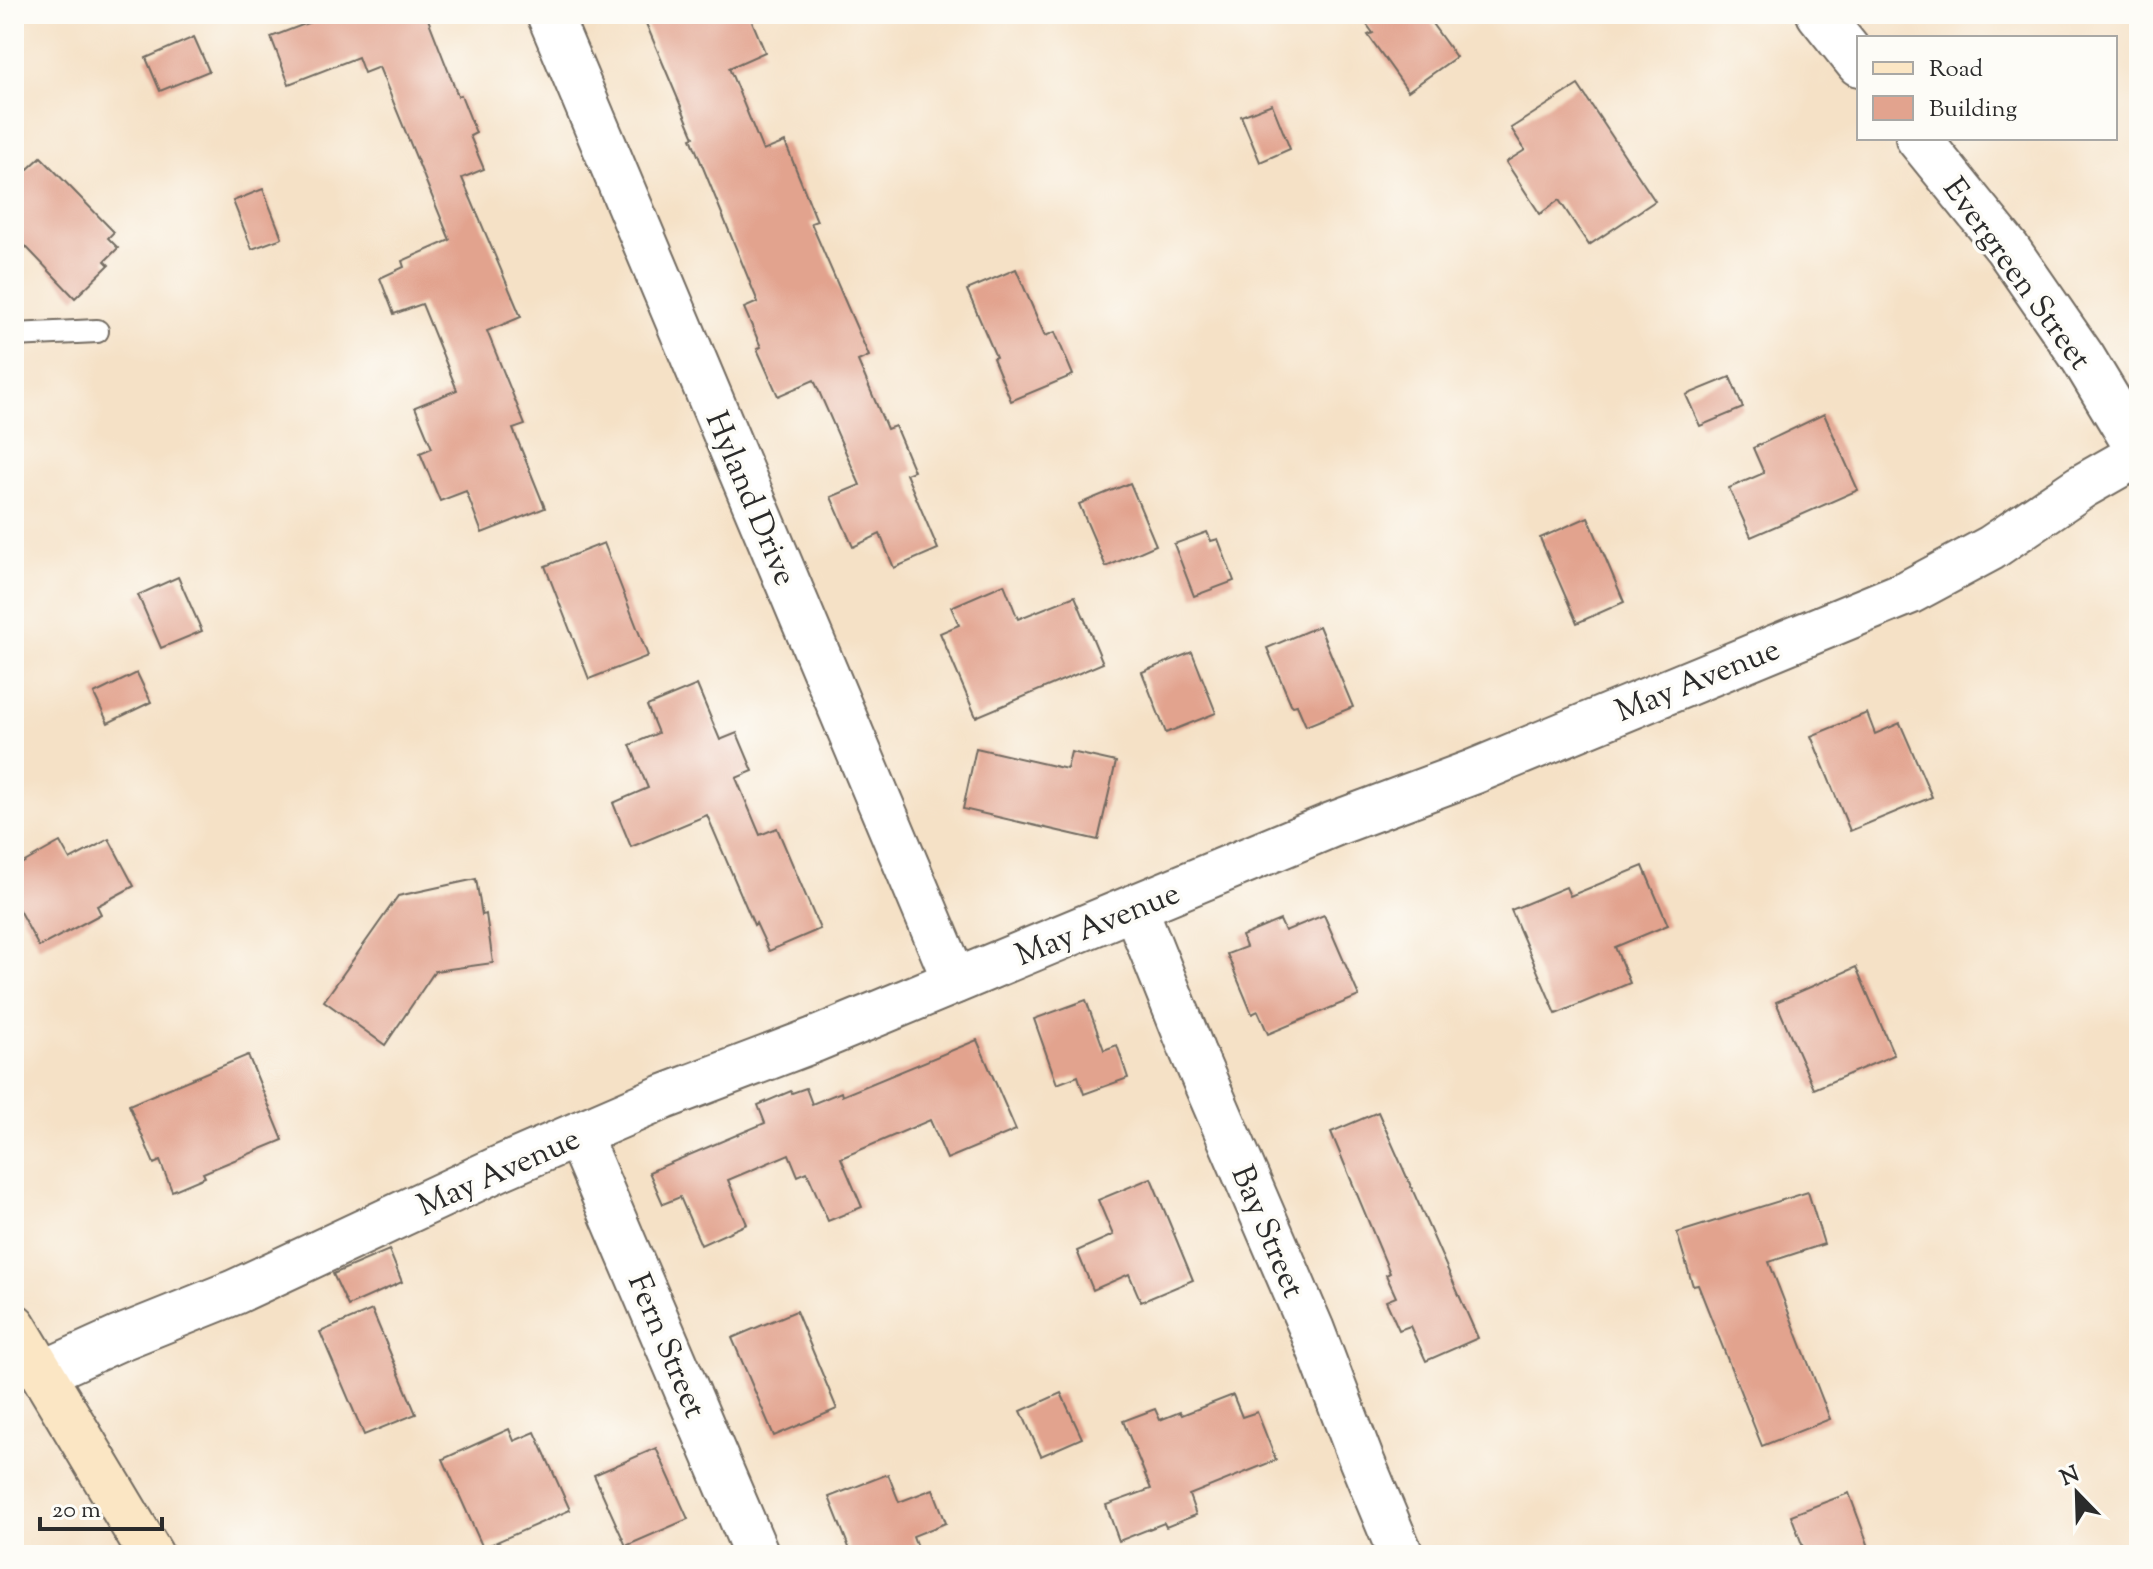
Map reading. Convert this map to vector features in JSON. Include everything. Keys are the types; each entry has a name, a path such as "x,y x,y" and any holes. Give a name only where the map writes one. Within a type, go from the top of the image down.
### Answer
{"street":[{"name":"Hyland Drive","path":"549,14 955,981"},
{"path":"1819,14 1857,62"},
{"name":"Evergreen Street","path":"1920,140 2007,248 2083,358 2139,452"},
{"name":"May Avenue","path":"43,1373 235,1292 500,1168 664,1097 814,1040 1334,824 1473,772 1909,592 1991,548 2139,452"},
{"name":"Bay Street","path":"1135,908 1193,1053 1312,1330 1401,1555"},
{"name":"Fern Street","path":"578,1135 757,1555"},
{"path":"14,1326 151,1555"}],"lane":[{"path":"14,335 97,331"}],"building":[{"path":"331,14 426,14 476,133 470,136 484,169 462,178 521,317 487,331 525,425 513,429 545,508 482,533 466,491 440,501 420,453 432,448 415,407 457,390 422,304 394,314 380,278 404,267 402,261 450,240 379,67 364,73 358,57 289,84 271,37"},
{"path":"642,14 749,14 765,52 729,68 763,151 785,142 817,221 811,223 869,356 858,361 887,429 895,426 914,471 906,474 938,549 894,568 880,534 853,547 831,497 860,485 814,380 778,396 757,349 761,347 744,308 758,302"},
{"path":"1359,14 1425,14 1456,57 1408,91 1368,35 1373,33"},
{"path":"194,37 209,71 160,91 146,58"},
{"path":"1578,85 1655,201 1589,245 1559,200 1540,214 1506,162 1525,150 1511,128"},
{"path":"1272,104 1290,149 1260,162 1241,116"},
{"path":"41,157 114,232 108,238 118,248 105,261 109,265 75,298 14,234 14,182"},
{"path":"263,189 282,238 252,249 233,201"},
{"path":"1016,269 1045,336 1055,332 1073,375 1011,401 967,290"},
{"path":"1730,377 1743,408 1700,426 1686,395"},
{"path":"1824,414 1858,490 1751,537 1729,488 1764,473 1753,448"},
{"path":"1130,483 1156,545 1106,567 1079,504"},
{"path":"1588,517 1624,602 1577,623 1540,538"},
{"path":"1207,532 1211,541 1218,539 1234,581 1194,596 1174,544"},
{"path":"604,543 648,656 589,679 545,566"},
{"path":"178,577 202,631 161,648 138,595"},
{"path":"1004,584 1018,619 1075,596 1103,663 976,717 940,633 959,625 951,607"},
{"path":"1319,626 1353,707 1306,726 1297,705 1291,704 1267,648"},
{"path":"1192,652 1216,713 1166,733 1142,672"},
{"path":"137,673 151,702 108,723 94,694"},
{"path":"697,685 720,740 737,733 753,771 736,778 760,835 777,828 820,929 769,951 756,923 754,925 707,815 631,847 613,803 648,788 630,745 658,733 647,706"},
{"path":"1867,713 1875,734 1900,723 1932,797 1850,831 1811,736"},
{"path":"976,748 1067,769 1071,752 1116,762 1098,840 963,809"},
{"path":"109,839 134,886 97,906 101,914 39,947 14,901 14,868 60,842 70,860"},
{"path":"1643,866 1668,925 1615,947 1630,983 1556,1014 1511,910 1566,887 1570,896"},
{"path":"476,879 482,915 486,914 493,963 435,971 385,1045 324,1001 398,896"},
{"path":"1324,915 1359,996 1268,1034 1258,1011 1252,1014 1227,954 1246,947 1242,936 1280,920 1285,931"},
{"path":"1856,967 1894,1055 1814,1089 1776,1002"},
{"path":"1086,1000 1104,1050 1117,1045 1128,1078 1084,1094 1078,1076 1057,1084 1034,1019"},
{"path":"977,1040 1016,1130 947,1159 930,1120 841,1158 862,1207 828,1221 807,1172 798,1176 789,1154 728,1180 747,1224 701,1245 680,1197 663,1204 649,1172 765,1123 758,1105 806,1088 812,1104 841,1092 842,1096"},
{"path":"248,1055 283,1140 203,1173 205,1177 172,1191 160,1161 154,1164 129,1105"},
{"path":"1378,1112 1478,1338 1426,1361 1410,1326 1399,1330 1386,1301 1396,1297 1386,1275 1390,1273 1331,1132"},
{"path":"1151,1178 1193,1280 1141,1302 1129,1274 1093,1290 1077,1251 1113,1235 1098,1200"},
{"path":"1808,1192 1824,1244 1769,1262 1830,1419 1762,1446 1698,1285 1693,1286 1677,1233"},
{"path":"389,1250 402,1282 348,1306 333,1274"},
{"path":"372,1310 416,1414 364,1435 320,1332"},
{"path":"796,1311 837,1409 774,1436 732,1338"},
{"path":"1061,1393 1082,1438 1041,1456 1021,1411"},
{"path":"1233,1395 1242,1417 1257,1412 1276,1460 1189,1495 1196,1515 1166,1527 1164,1523 1119,1541 1106,1505 1151,1489 1123,1421 1155,1409 1160,1420 1180,1412 1182,1415"},
{"path":"509,1429 514,1441 535,1432 570,1510 483,1548 443,1459"},
{"path":"656,1448 688,1519 626,1546 594,1475"},
{"path":"888,1474 899,1502 933,1489 946,1523 913,1536 920,1555 852,1555 829,1497"},
{"path":"1849,1493 1872,1555 1806,1555 1791,1515"}]}
